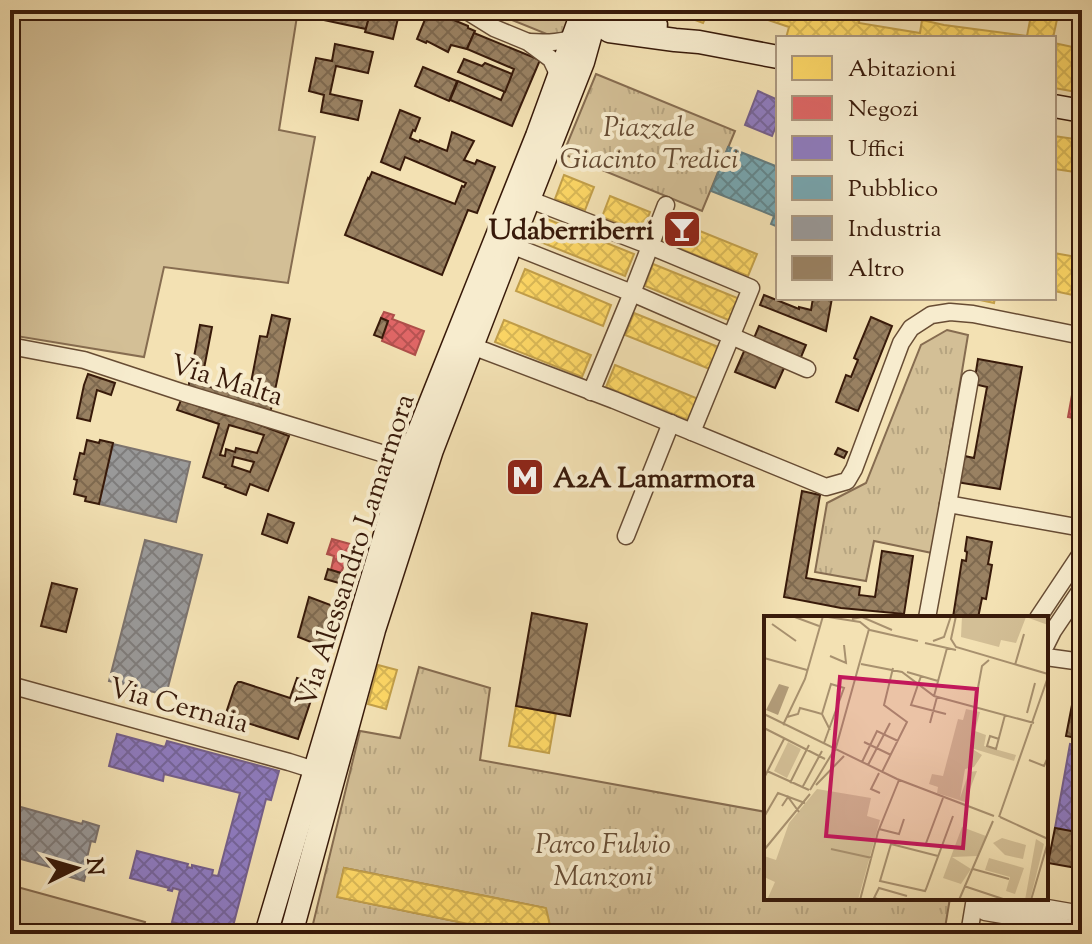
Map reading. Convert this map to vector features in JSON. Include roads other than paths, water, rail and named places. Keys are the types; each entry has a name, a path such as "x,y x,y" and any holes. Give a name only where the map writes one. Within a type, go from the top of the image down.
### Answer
{"main road":[{"name":"Via Alessandro Lamarmora","path":"266,934 374,630 417,464 572,39 599,12"},
{"name":"Via Alessandro Lamarmora","path":"417,464 472,346 583,62 599,12"},
{"path":"599,12 609,31 699,42 776,57"},
{"path":"1056,106 1082,111"},
{"name":"Via Alessandro Lamarmora","path":"291,934 324,774"}],"street":[{"path":"465,10 494,28 528,42 551,59 559,76"},
{"path":"528,42 572,39"},
{"path":"528,199 751,288 692,432"},
{"path":"591,392 666,205"},
{"path":"511,245 632,293 807,369"},
{"path":"472,346 826,487 847,481 901,343 911,328 931,315 950,312 973,314 1082,336"},
{"name":"Via Malta","path":"10,346 84,360 417,464"},
{"path":"927,616 970,379"},
{"path":"626,536 671,423"},
{"path":"948,504 1082,528"},
{"path":"1039,616 1082,552"},
{"path":"1048,642 1082,588"},
{"path":"1048,657 1082,662"},
{"name":"Via Cernaia","path":"10,685 324,774"},
{"path":"985,900 1082,914"},
{"path":"969,934 985,900"},
{"path":"985,900 989,934"},
{"path":"1026,907 1082,930"},
{"path":"997,934 1026,907"}],"place":[{"name":"Udaberriberri","path":"682,229"},
{"name":"A2A Lamarmora","path":"525,477"}],"park label":[{"name":"Piazzale Giacinto Tredici","path":"649,142"},
{"name":"Parco Fulvio Manzoni","path":"603,859"}]}
